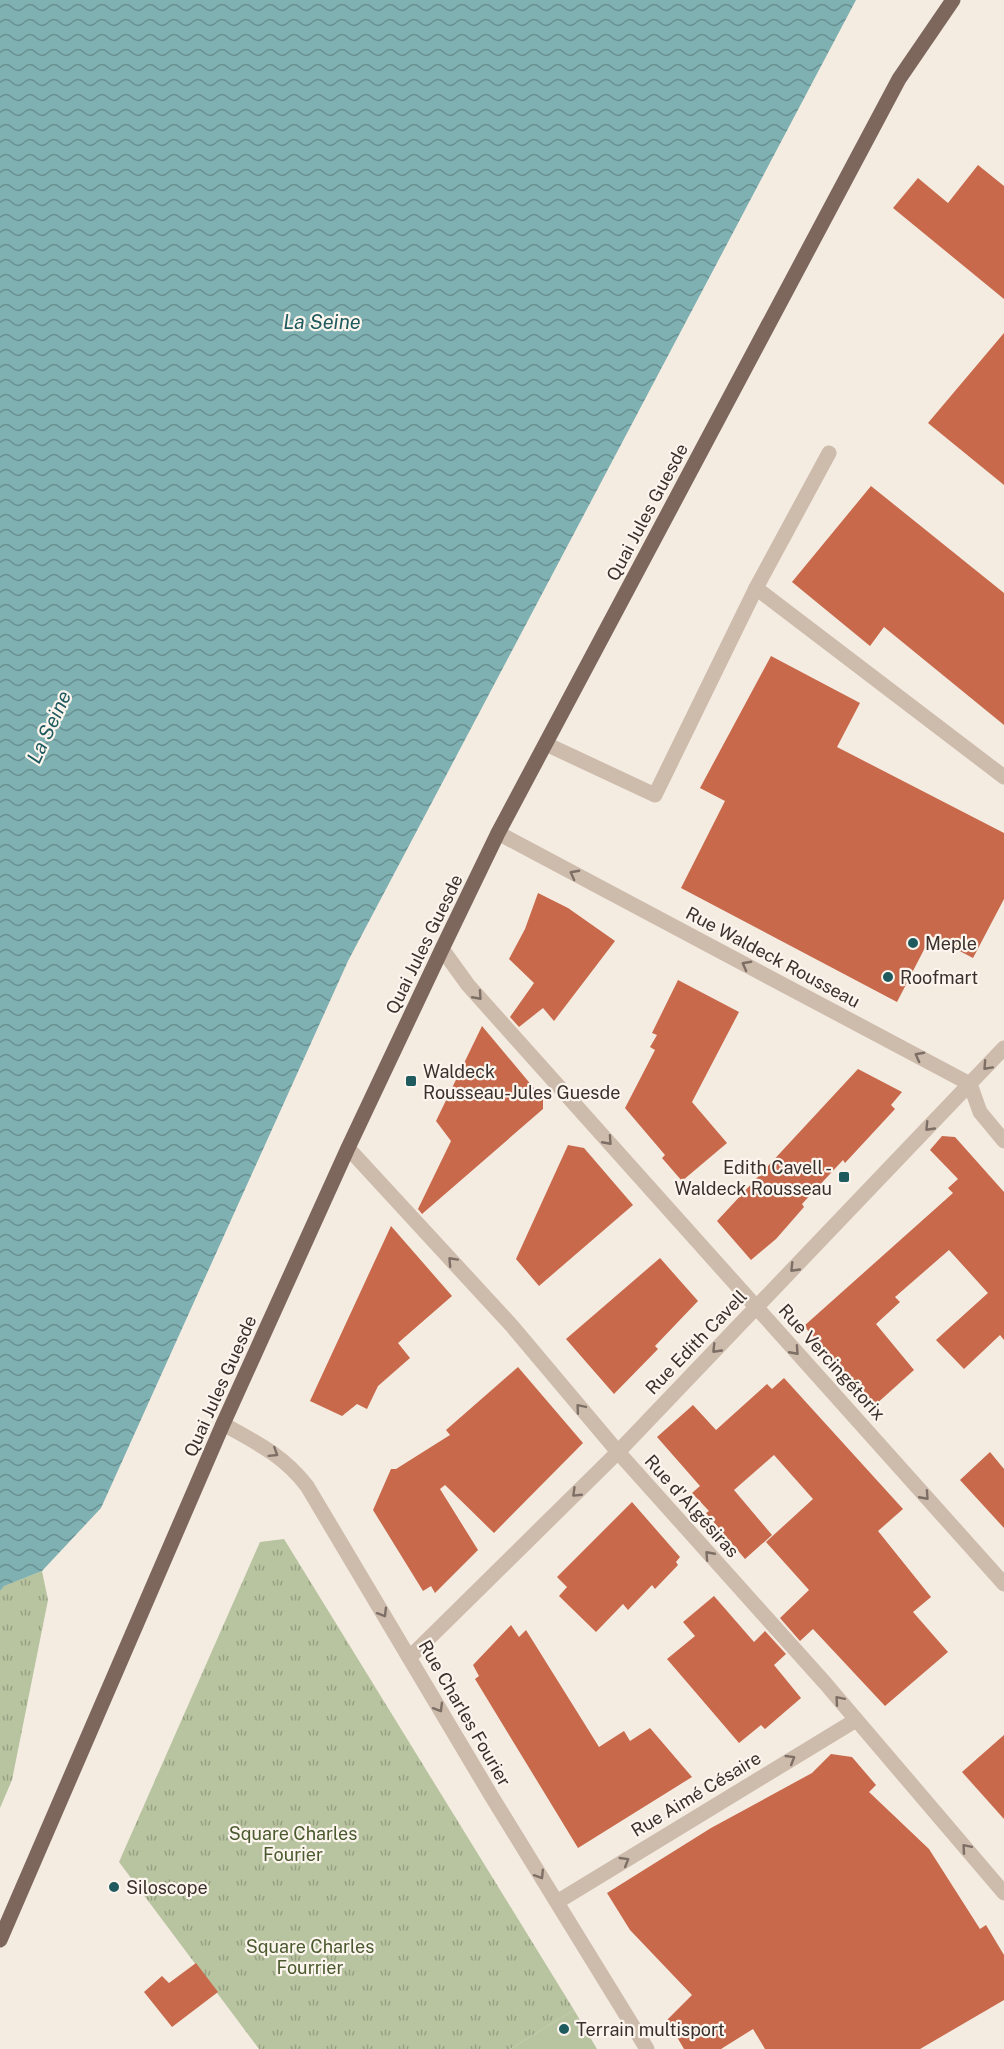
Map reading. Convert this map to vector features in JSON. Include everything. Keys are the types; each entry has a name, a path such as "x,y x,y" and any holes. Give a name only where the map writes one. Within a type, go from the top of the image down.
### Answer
{"main road":[{"name":"Quai Jules Guesde","path":"0,1940 224,1424 348,1148 498,833 899,79 953,0"}],"street":[{"path":"546,744 655,795 756,588 829,453"},
{"path":"756,588 1004,777"},
{"name":"Rue Waldeck Rousseau","path":"498,833 970,1084"},
{"name":"Rue Vercingétorix","path":"442,949 468,985 1004,1584"},
{"name":"Rue Edith Cavell","path":"410,1657 618,1452 1004,1048"},
{"path":"970,1084 980,1112 1004,1141"},
{"name":"Rue d'Algésiras","path":"348,1148 512,1326 618,1452 856,1719 1004,1893"},
{"name":"Rue Charles Fourier","path":"224,1424 278,1455 292,1467 307,1486 647,2049"},
{"name":"Rue Aimé Césaire","path":"557,1902 856,1719"}],"green space":[{"name":"Square Charles Fourier","path":"284,1539 574,2010 510,2049 259,2049 119,1862 260,1542"},
{"path":"42,1571 48,1600 12,1780 0,1808 0,1591 3,1586"},
{"name":"Terrain multisport","path":"574,2010 597,2049 510,2049"}],"water":[{"name":"La Seine","path":"0,0 856,0 348,961 101,1508 42,1571 4,1586 0,1591"}],"building":[{"path":"978,165 1004,186 1004,299 893,208 918,178 948,203"},
{"path":"1004,333 1004,485 928,423"},
{"path":"871,486 1004,593 1004,725 884,627 870,646 792,582"},
{"path":"771,656 860,703 837,747 1004,833 1004,899 973,958 931,936 897,1002 681,888 725,801 700,788"},
{"path":"538,893 568,908 615,941 554,1021 543,1008 519,1027 510,1017 534,983 509,959 525,929"},
{"path":"678,980 739,1012 692,1102 727,1143 682,1181 662,1158 665,1155 625,1108 655,1050 650,1047 657,1035 652,1033"},
{"path":"482,1026 543,1099 543,1109 422,1214 418,1209 451,1141 436,1121"},
{"path":"858,1069 902,1092 891,1105 895,1109 845,1163 843,1160 802,1204 804,1207 776,1239 751,1260 717,1221"},
{"path":"942,1136 955,1137 1004,1192 1004,1340 1000,1335 964,1369 936,1340 988,1293 949,1250 895,1297 900,1302 876,1324 914,1370 874,1406 804,1326 953,1193 948,1188 958,1179 930,1150"},
{"path":"568,1145 584,1148 633,1205 539,1286 516,1259"},
{"path":"391,1226 452,1296 398,1343 410,1358 378,1386 367,1409 357,1404 342,1416 310,1401"},
{"path":"660,1258 698,1301 655,1346 658,1349 614,1394 566,1339"},
{"path":"518,1367 583,1443 494,1533 445,1485 440,1489 478,1550 435,1593 431,1586 423,1591 373,1510 391,1469 396,1469 450,1435 446,1430"},
{"path":"784,1378 903,1509 878,1531 931,1597 913,1612 948,1652 885,1706 813,1629 800,1641 780,1618 809,1590 766,1542 813,1499 774,1455 734,1490 772,1535 745,1559 706,1513 709,1511 692,1493 700,1486 657,1437 693,1405 716,1430 767,1384 772,1389"},
{"path":"990,1452 1004,1469 1004,1528 960,1480"},
{"path":"632,1502 680,1557 676,1562 678,1565 655,1589 652,1585 628,1610 623,1604 596,1632 559,1596 567,1587 557,1577"},
{"path":"714,1596 754,1642 765,1631 786,1654 774,1665 801,1698 765,1729 761,1725 739,1743 667,1659 695,1636 683,1622"},
{"path":"511,1625 519,1637 526,1630 599,1747 624,1731 630,1741 650,1728 692,1777 578,1848 475,1679 479,1676 473,1665"},
{"path":"1004,1735 1004,1819 962,1772"},
{"path":"831,1754 852,1757 876,1785 869,1792 929,1849 980,1929 986,1925 1004,1955 1004,2000 920,2049 765,2049 753,2029 721,2049 684,2049 667,2020 692,1995 630,1930 607,1893 711,1828 812,1773"},
{"path":"196,1963 218,1992 172,2027 144,1992 162,1976 169,1983"}],"place":[{"name":"Meple","path":"913,943"},
{"name":"Roofmart","path":"888,977"},
{"name":"Waldeck Rousseau-Jules Guesde","path":"411,1081"},
{"name":"Edith Cavell - Waldeck Rousseau","path":"844,1177"},
{"name":"Siloscope","path":"114,1887"},
{"name":"Terrain multisport","path":"564,2029"}],"park label":[{"name":"Square Charles Fourrier","path":"310,1956"}]}
